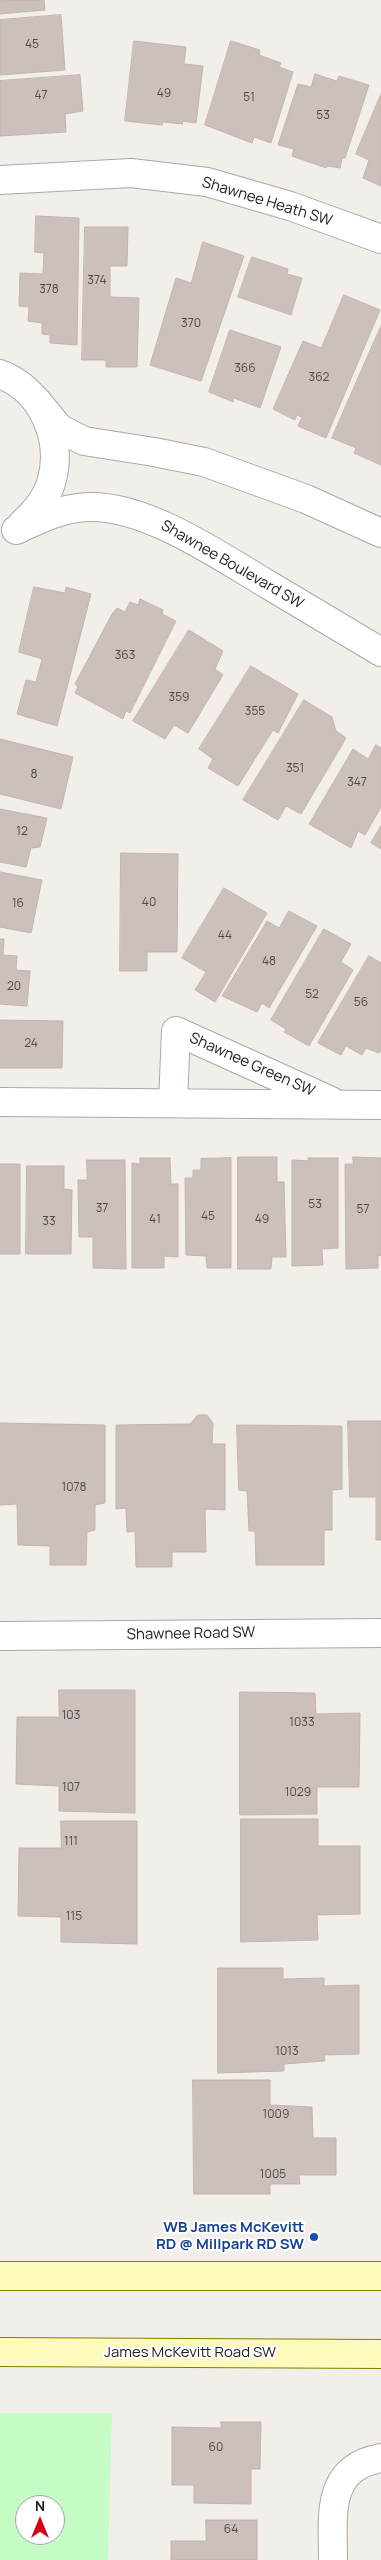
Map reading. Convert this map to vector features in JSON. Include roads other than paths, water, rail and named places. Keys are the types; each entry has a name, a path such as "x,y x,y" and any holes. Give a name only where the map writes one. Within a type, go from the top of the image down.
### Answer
{"main road":[{"path":"0,2276 381,2276"},
{"name":"James McKevitt Road SW","path":"0,2352 381,2354"}],"street":[{"name":"Shawnee Heath SW","path":"0,180 131,173 207,182 290,206 381,239"},
{"path":"1,373 21,386 59,428 84,441 204,462 306,499 381,533"},
{"path":"7,536 37,510 51,484 56,456 51,427 37,402"},
{"name":"Shawnee Boulevard SW","path":"7,536 57,511 88,507 105,508 154,520 217,554 381,652"},
{"name":"Shawnee Green SW","path":"173,1104 176,1030 339,1105"},
{"name":"Shawnee Green SW","path":"0,1102 381,1105"},
{"name":"Shawnee Road SW","path":"0,1636 381,1634"},
{"path":"333,2560 333,2503 340,2485 348,2472 366,2460 381,2458"}],"place":[{"name":"WB James McKevitt RD @ Millpark RD SW","path":"314,2237"}]}
